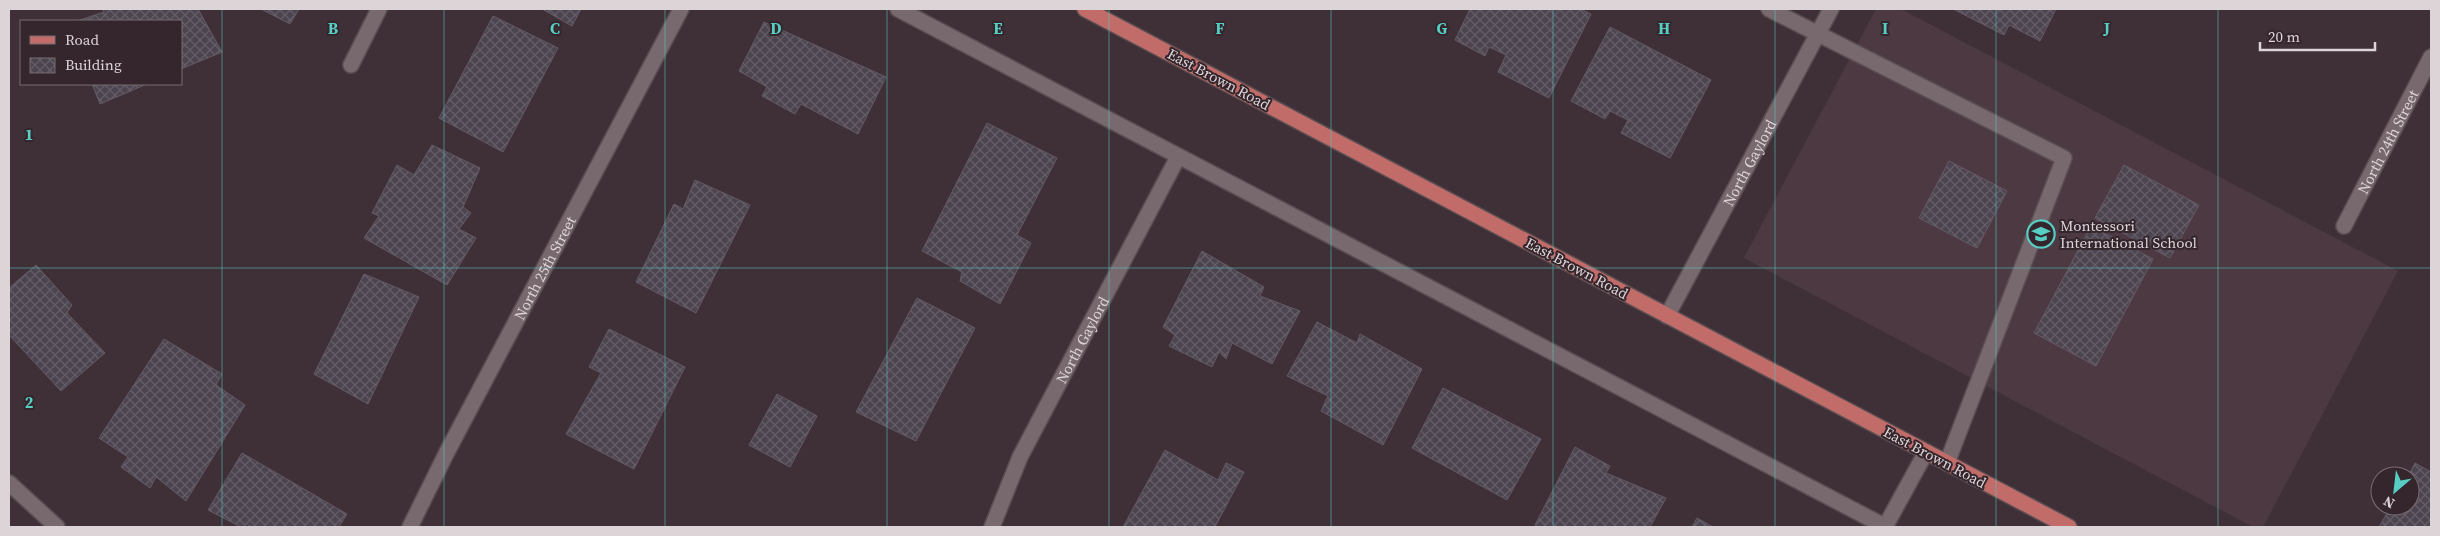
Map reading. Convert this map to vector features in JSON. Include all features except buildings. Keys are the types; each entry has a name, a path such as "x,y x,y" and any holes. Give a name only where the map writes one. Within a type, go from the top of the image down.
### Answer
{"main road":[{"name":"East Brown Road","path":"1085,9 2069,527"}],"street":[{"path":"351,65 380,9"},
{"name":"North 25th Street","path":"410,527 452,443 681,9"},
{"path":"898,9 1885,527 1926,452"},
{"path":"1768,9 2064,158 1947,463"},
{"name":"North Gaylord","path":"1667,316 1830,9"},
{"name":"North 24th Street","path":"2344,226 2431,57"},
{"name":"North Gaylord","path":"992,527 1024,449 1178,157"},
{"path":"9,483 55,527"}],"shaded area":[{"path":"1876,9 1901,9 2398,271 2263,527 2253,527 1744,258"}],"place":[{"name":"Montessori International School","path":"2041,234"}]}
